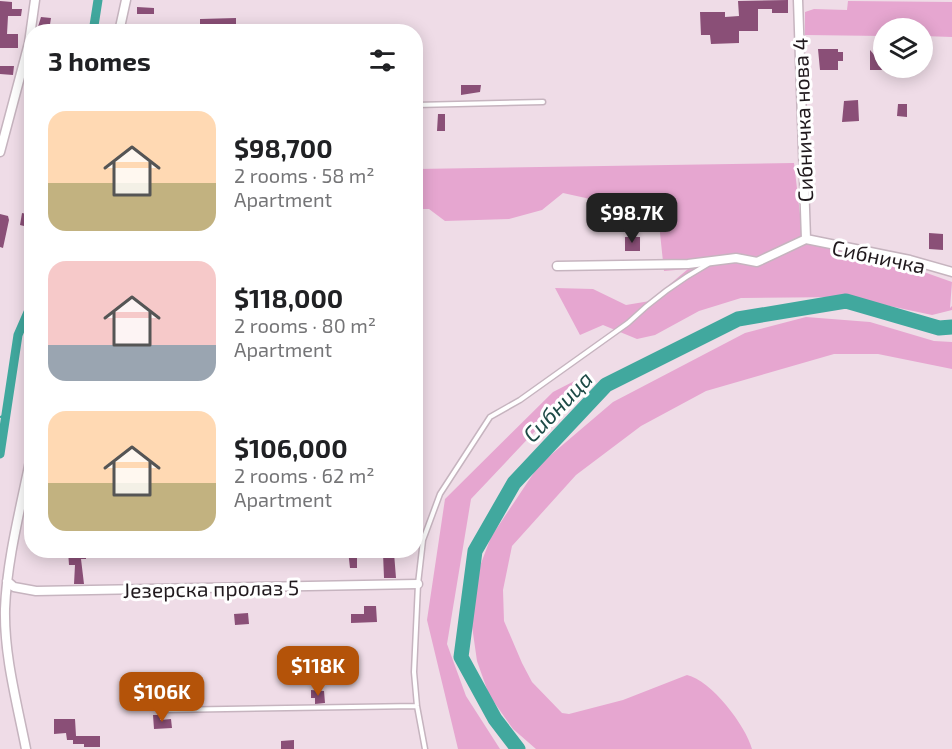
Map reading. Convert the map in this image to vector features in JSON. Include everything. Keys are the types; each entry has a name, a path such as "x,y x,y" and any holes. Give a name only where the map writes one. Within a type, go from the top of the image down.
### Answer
{"street":[{"path":"32,24 35,0"},
{"path":"121,24 126,0"},
{"name":"Сибничка нова 4","path":"798,0 806,239"},
{"path":"0,152 24,62"},
{"path":"557,266 711,262 736,258 757,262 806,239"},
{"name":"Сибничка","path":"806,239 910,260 952,272"},
{"path":"24,493 7,581 5,635 26,749"},
{"name":"Језерска пролаз 5","path":"7,581 14,587 36,591 418,584"}],"lane":[{"path":"423,105 543,102"},
{"path":"423,540 440,494 490,417 520,400 628,323 689,274 711,262"},
{"path":"421,558 414,672 417,706 425,749"},
{"path":"166,710 417,706"}],"shaded area":[{"path":"848,1 952,2 952,37 933,36 933,18 873,18 873,36 805,35 805,12 814,9 847,10"},
{"path":"794,163 802,231 813,242 921,271 952,282 950,308 952,306 952,310 932,315 847,297 741,298 699,311 655,335 637,339 603,325 580,335 555,288 593,289 626,305 650,301 688,269 664,271 658,214 563,193 542,210 509,219 445,221 429,209 423,209 423,169"},
{"path":"806,317 870,322 934,341 952,342 952,369 878,354 834,354 706,391 641,426 576,475 512,546 503,590 504,621 522,663 532,682 562,713 569,714 623,700 687,675 706,685 726,705 743,728 752,749 536,749 513,729 489,695 477,661 472,626 475,599 480,566 491,537 539,465 613,402 745,333"},
{"path":"590,373 471,499 447,644 466,696 500,749 458,749 427,620 445,499 553,392"}],"building":[{"path":"788,0 788,13 772,13 772,9 758,9 758,31 739,31 739,43 711,44 710,35 701,35 700,12 725,12 725,17 739,16 738,1"},
{"path":"0,1 12,2 12,9 22,9 21,16 8,16 7,34 18,34 18,48 0,48"},
{"path":"137,7 154,8 154,14 137,14"},
{"path":"41,17 51,18 50,24 39,24"},
{"path":"236,18 236,24 200,24 200,19"},
{"path":"818,49 838,49 838,52 843,52 843,61 838,61 838,70 820,70"},
{"path":"870,50 873,53 873,70 870,70"},
{"path":"0,66 14,66 13,75 0,74"},
{"path":"461,85 481,85 480,92 461,95"},
{"path":"858,100 859,121 842,122 844,101"},
{"path":"898,104 907,104 907,117 897,116"},
{"path":"438,114 445,114 445,131 437,131"},
{"path":"22,213 24,213 24,226 20,225"},
{"path":"0,214 8,216 9,220 3,248 0,247"},
{"path":"929,233 943,234 943,250 929,249"},
{"path":"625,237 640,237 640,251 625,251"},
{"path":"68,558 86,558 81,559 84,584 74,584 75,565 69,565"},
{"path":"349,558 357,558 357,568 350,568"},
{"path":"383,558 394,558 396,578 384,578"},
{"path":"364,606 376,606 377,622 351,623 351,614 364,614"},
{"path":"248,613 249,624 235,625 234,614"},
{"path":"311,690 324,691 325,703 315,704 315,698 311,698"},
{"path":"153,715 160,715 160,720 171,719 172,728 154,729"},
{"path":"54,719 75,719 76,736 100,736 100,747 73,744 73,740 67,740 66,733 54,734"},
{"path":"294,740 294,749 281,749 281,741"}],"waterway":[{"path":"94,24 98,0"},
{"name":"Сибница","path":"518,749 495,719 461,657 475,551 514,483 606,385 738,319 846,301 939,328 952,327"},
{"path":"0,454 18,335 24,321"},
{"path":"0,417 6,415"}]}
